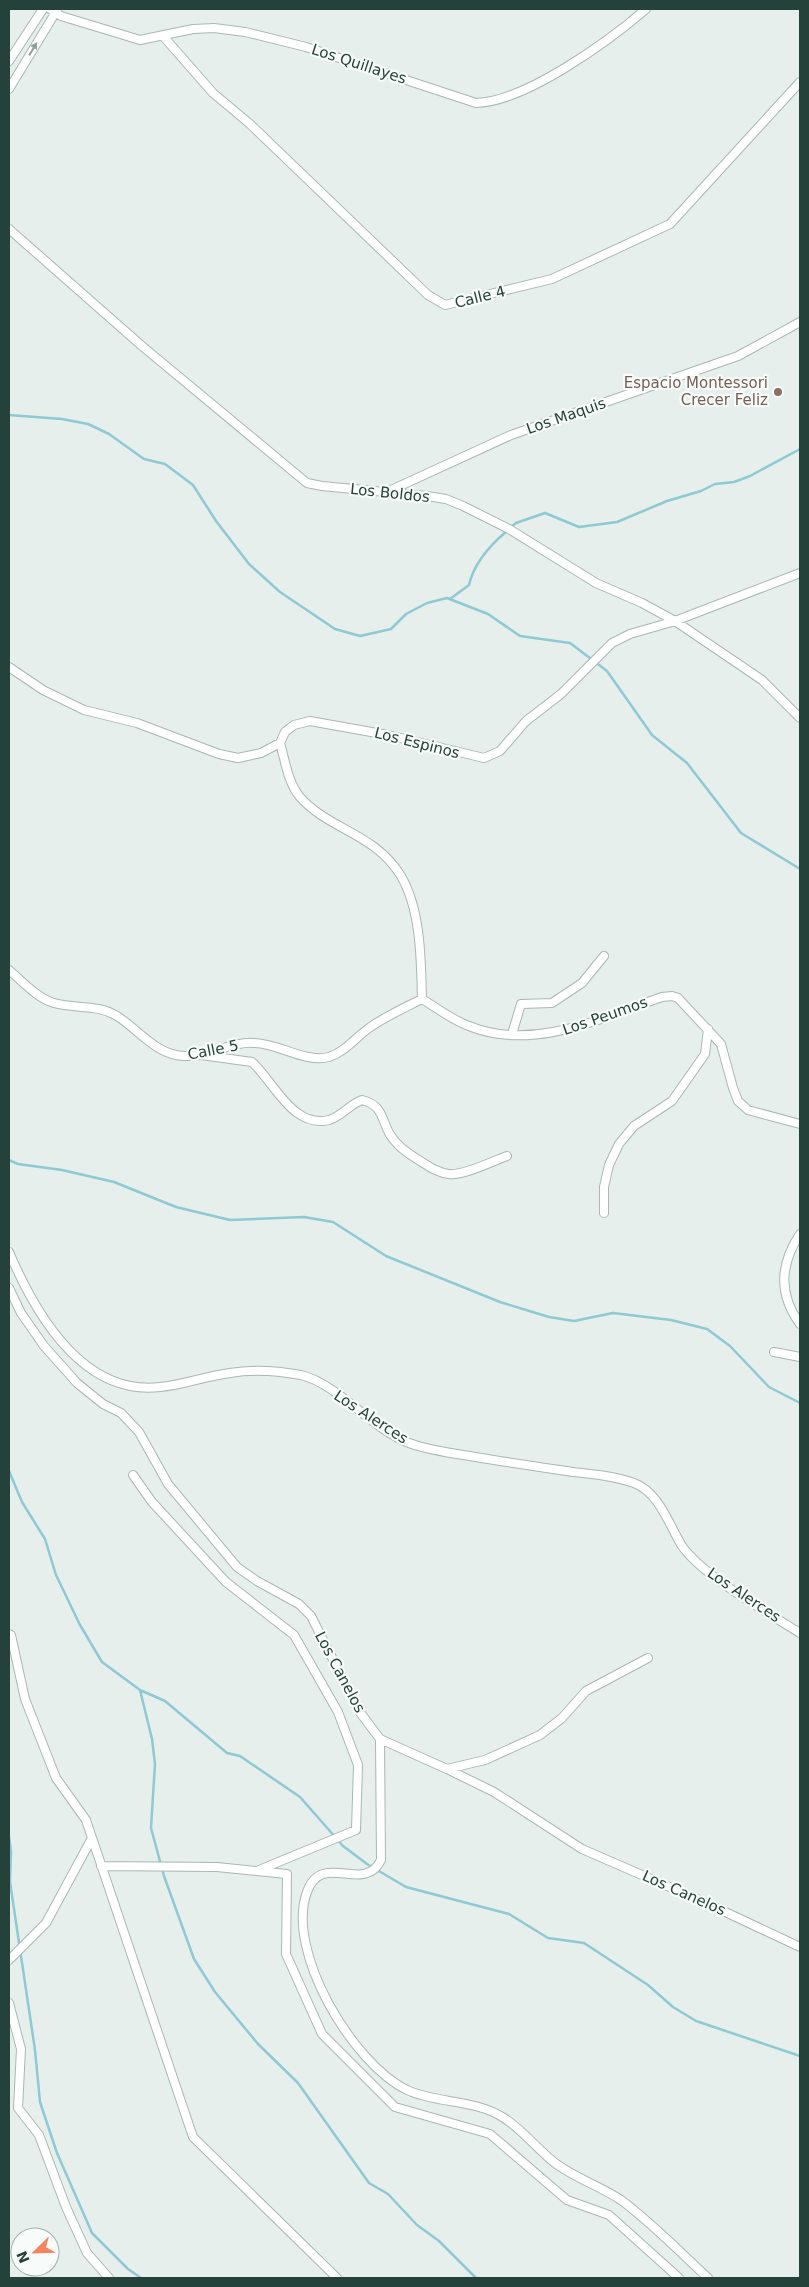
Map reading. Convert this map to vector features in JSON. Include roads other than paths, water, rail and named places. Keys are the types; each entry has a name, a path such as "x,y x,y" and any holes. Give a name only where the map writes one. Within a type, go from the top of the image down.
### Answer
{"street":[{"path":"9,61 43,9"},
{"name":"Los Quillayes","path":"55,10 61,16 140,40 193,29 214,28 246,32 306,46 476,103 488,103 522,92 557,72 626,26 646,9"},
{"path":"9,89 55,10"},
{"name":"Calle 4","path":"162,36 213,93 250,124 428,295 445,305 552,279 588,264 670,224 800,82"},
{"name":"Los Boldos","path":"9,229 142,346 307,483 446,499 463,506 509,530 596,583 642,603 674,621 762,680 800,718"},
{"name":"Los Maquis","path":"388,491 511,435 738,356 800,322"},
{"name":"Los Espinos","path":"280,744 284,732 294,725 310,721 388,735 484,758 500,751 526,721 561,694 612,643 630,634 674,621 800,573"},
{"path":"9,667 43,690 84,710 137,723 219,754 238,758 261,753 280,744 290,776 299,796 317,813 364,839 384,855 401,876 414,914 420,948 422,999"},
{"path":"512,1034 521,1004 552,1003 582,983 604,956"},
{"name":"Calle 5","path":"9,970 41,997 53,1003 98,1008 117,1016 157,1046 171,1054 185,1056 231,1045 255,1042 276,1046 314,1059 330,1057 344,1049 367,1029 422,999"},
{"name":"Los Peumos","path":"422,999 466,1026 482,1031 512,1034 563,1032 667,996 678,998 721,1044 738,1101 748,1110 758,1115 800,1124"},
{"path":"604,1214 604,1187 609,1165 619,1144 634,1126 672,1101 705,1054 708,1029"},
{"path":"199,1054 223,1060 244,1059 252,1062 297,1114 312,1121 330,1119 362,1100 371,1102 382,1113 395,1142 408,1154 440,1172 458,1173 507,1156"},
{"path":"800,1234 789,1250 784,1265 787,1298 793,1314 800,1324"},
{"name":"Los Alerces","path":"9,1252 35,1304 63,1344 86,1367 108,1380 133,1388 160,1387 232,1372 271,1372 303,1376 323,1385 385,1429 409,1443 446,1452 606,1476 635,1484 648,1491 683,1546 704,1569 800,1633"},
{"name":"Los Canelos","path":"9,1288 22,1313 44,1346 77,1383 103,1404 121,1413 139,1432 168,1484 237,1567 257,1581 299,1604 311,1616 359,1711 380,1739 447,1768 494,1792 582,1850 704,1902 800,1947"},
{"path":"774,1352 800,1357"},
{"path":"133,1475 152,1502 226,1582 294,1635 338,1712 358,1765 356,1830 257,1871"},
{"path":"9,1634 11,1634 25,1699 56,1778 86,1820 193,2137 337,2278"},
{"path":"447,1768 485,1760 540,1735 562,1718 586,1691 648,1658"},
{"path":"380,1739 381,1860 374,1870 366,1874 331,1872 320,1875 308,1888 304,1900 305,1929 310,1957 319,1984 331,2009 362,2053 390,2080 428,2098 477,2106 504,2118 561,2167 621,2201 708,2278"},
{"path":"9,1960 46,1923 92,1838"},
{"path":"101,1866 217,1867 287,1874 286,1954 322,2034 395,2107 490,2134 567,2200 609,2215 679,2278"},
{"path":"9,2003 21,2049 18,2108 39,2135 66,2207 87,2253 109,2278"}],"waterway":[{"path":"9,415 62,419 88,424 109,434 144,459 165,464 193,485 216,521 249,564 280,592 335,629 360,636 391,629 406,614 427,603 447,598 488,614 520,636 570,643 607,671 652,735 687,763 741,833 800,869"},
{"path":"511,527 516,523 545,513 579,527 617,522 667,501 701,491 715,484 734,482 750,476 800,449"},
{"path":"450,599 469,585 478,562 507,531"},
{"path":"9,1160 18,1164 62,1170 114,1182 176,1207 230,1220 304,1217 333,1222 386,1256 500,1302 549,1317 574,1321 613,1313 671,1320 707,1329 730,1346 769,1387 800,1403"},
{"path":"9,1471 22,1502 45,1539 56,1575 80,1625 102,1662 140,1690 165,1701 227,1753 240,1756 300,1797 343,1846 367,1864 406,1887 509,1914 548,1938 584,1943 648,1985 673,2007 696,2021 800,2056"},
{"path":"140,1690 152,1739 155,1764 151,1828 164,1876 194,1959 215,1992 258,2044 298,2083 369,2183 388,2194 417,2225 439,2241 476,2278"},
{"path":"9,1836 11,1852 10,1882 35,2050 40,2102 57,2153 92,2233 128,2269 141,2278"}],"place":[{"name":"Espacio Montessori Crecer Feliz","path":"778,392"}]}
